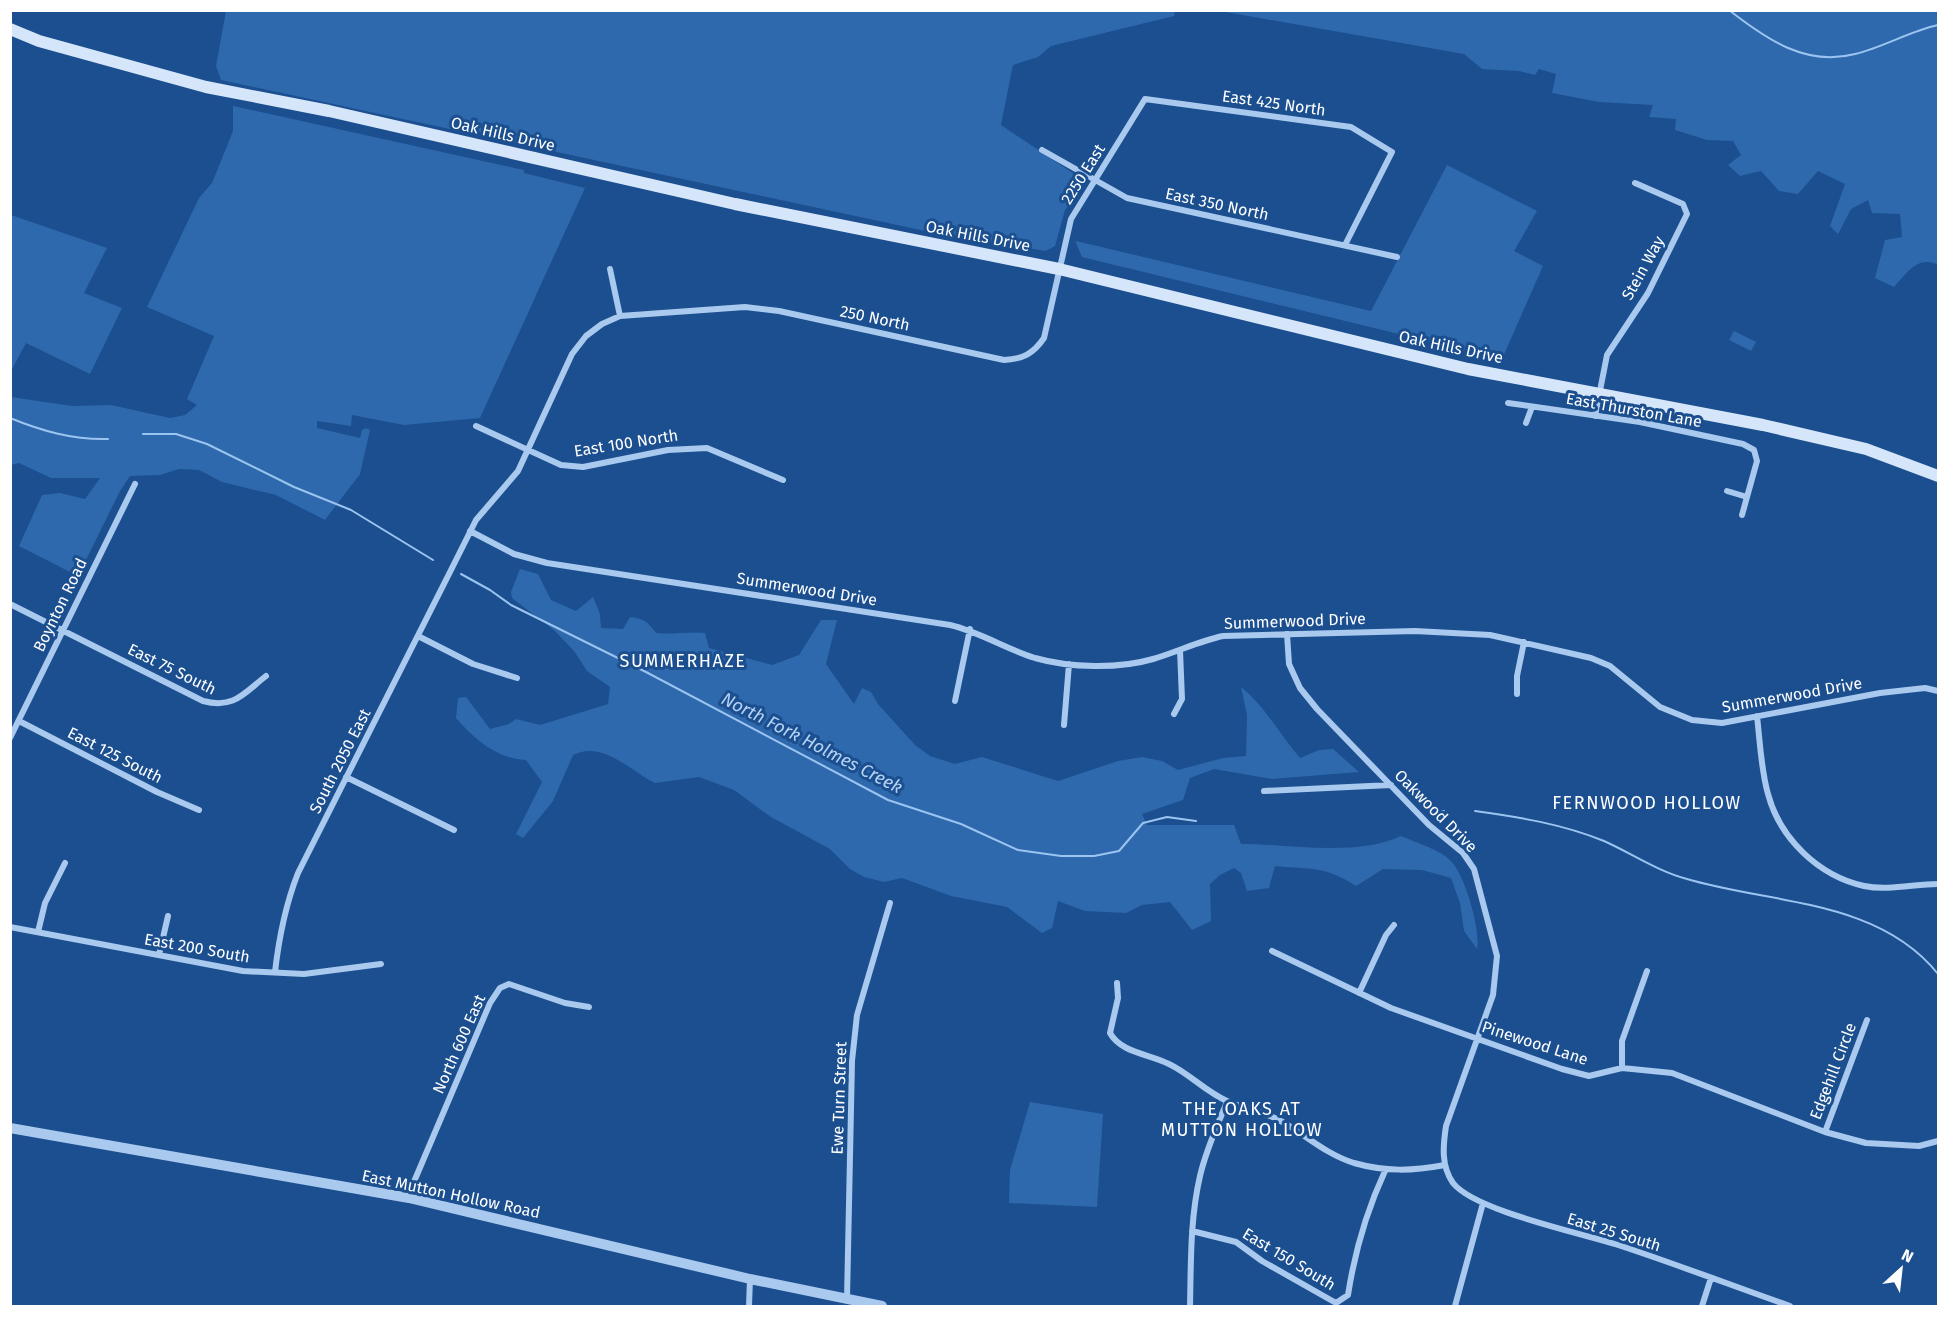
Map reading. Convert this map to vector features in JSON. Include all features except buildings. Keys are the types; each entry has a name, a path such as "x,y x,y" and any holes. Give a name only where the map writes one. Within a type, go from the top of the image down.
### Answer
{"main road":[{"name":"Oak Hills Drive","path":"10,29 39,41 206,87 328,111 735,204 1059,269 1468,369 1764,425 1866,449 1938,476"}],"street":[{"name":"2250 East","path":"1059,269 1071,219 1145,99"},
{"name":"East 425 North","path":"1145,99 1351,127 1392,152 1345,245"},
{"name":"East 350 North","path":"1042,150 1073,165 1095,181 1127,198 1397,257"},
{"name":"Stein Way","path":"1595,416 1607,355 1648,292 1687,214 1683,204 1635,183"},
{"path":"610,269 620,316"},
{"name":"250 North","path":"620,316 745,307 779,311 1004,360 1021,359 1035,350 1044,338 1059,269"},
{"name":"South 2050 East","path":"275,972 286,902 346,777 471,531 486,507 518,471 572,354 586,336 602,324 620,316"},
{"name":"East Thurston Lane","path":"1508,403 1652,424 1743,444 1754,450 1756,461 1747,497"},
{"path":"1526,423 1532,407"},
{"name":"East 100 North","path":"476,426 561,465 582,467 668,450 707,448 783,480"},
{"name":"Boynton Road","path":"10,738 135,484"},
{"path":"1727,491 1747,497 1742,515"},
{"name":"Summerwood Drive","path":"471,531 514,554 547,563 970,629 1037,658 1069,664 1150,660 1203,640 1223,636 1451,631 1524,642 1591,658 1610,666 1660,707 1692,720 1722,723 1880,693 1925,688 1938,691"},
{"path":"10,604 63,630"},
{"path":"955,701 970,629"},
{"name":"East 75 South","path":"63,630 203,701 220,706 232,702 266,676"},
{"name":"Oakwood Drive","path":"1287,634 1289,664 1300,688 1317,709 1429,825 1463,853 1474,869 1497,956 1493,995 1446,1126 1443,1149 1445,1165"},
{"path":"418,636 473,664 517,678"},
{"path":"1517,694 1517,676 1524,642"},
{"path":"1174,714 1182,699 1180,650"},
{"path":"1064,725 1069,664"},
{"path":"1757,716 1768,794 1778,822 1796,845 1820,866 1865,886 1938,884"},
{"name":"East 125 South","path":"19,721 157,792 200,810"},
{"path":"346,777 454,830"},
{"path":"1264,791 1390,785"},
{"path":"38,932 45,903 65,863"},
{"name":"Ewe Turn Street","path":"847,1299 852,1061 857,1015 890,903"},
{"path":"159,955 168,916"},
{"path":"1359,993 1386,935 1394,925"},
{"name":"East 200 South","path":"10,927 243,971 304,974 381,964"},
{"name":"Pinewood Lane","path":"1272,951 1391,1008 1589,1076 1622,1068 1672,1073 1825,1132 1866,1143 1919,1146 1938,1142"},
{"path":"1622,1068 1622,1041 1647,970"},
{"path":"1117,983 1118,998 1110,1034 1115,1042 1171,1064 1227,1102 1280,1120 1330,1154 1385,1171 1416,1170 1445,1165"},
{"name":"North 600 East","path":"409,1198 490,1003 500,988 509,984 565,1003 589,1007"},
{"name":"Edgehill Circle","path":"1825,1132 1867,1020"},
{"path":"1190,1306 1192,1231 1200,1176 1210,1142 1227,1102"},
{"name":"East Mutton Hollow Road","path":"10,1128 409,1198 750,1280 882,1306"},
{"name":"East 25 South","path":"1445,1165 1453,1182 1466,1195 1483,1203 1548,1226 1618,1245 1790,1306"},
{"name":"East 150 South","path":"1192,1231 1236,1242 1262,1261 1336,1303 1348,1295 1354,1253 1366,1211 1385,1171"},
{"path":"1455,1306 1483,1203"},
{"path":"1702,1306 1711,1278"},
{"path":"749,1306 750,1280"}],"shaded area":[{"path":"226,11 1175,11 1174,16 1051,46 1038,57 1013,65 1001,125 1080,178 1081,186 1065,210 1055,246 1046,251 944,235 221,80 216,66"},
{"path":"1220,11 1936,11 1938,14 1938,265 1925,262 1913,267 1894,287 1875,278 1885,240 1902,237 1900,214 1872,213 1868,200 1851,209 1838,234 1830,226 1845,184 1818,171 1798,194 1779,191 1761,171 1740,176 1728,165 1741,155 1733,141 1707,140 1675,130 1676,119 1649,117 1653,105 1599,102 1552,93 1556,74 1539,69 1535,75 1519,71 1482,69 1464,54"},
{"path":"233,106 524,170 524,173 585,188 480,418 404,425 352,415 351,426 317,421 317,428 360,438 362,430 366,428 370,430 360,474 325,520 276,495 222,482 199,470 179,469 160,475 130,476 120,491 81,570 74,574 19,546 42,495 60,493 85,499 100,478 51,478 19,463 11,465 11,397 72,406 111,405 170,418 185,415 197,405 187,399 214,336 147,307 199,198 212,183 233,131"},
{"path":"1447,165 1537,211 1514,251 1543,266 1502,359 1082,257 1076,243 1076,241 1371,311"},
{"path":"11,215 107,248 84,293 122,308 90,374 26,343 11,371"},
{"path":"1734,331 1756,342 1751,351 1729,340"},
{"path":"520,569 538,574 551,600 576,611 593,597 600,614 601,628 623,629 630,617 645,621 656,633 705,633 709,648 772,665 799,655 821,620 837,620 826,664 854,704 862,688 871,692 878,704 915,745 930,756 955,764 982,757 1058,781 1118,761 1142,757 1162,761 1178,770 1223,758 1246,756 1247,715 1241,687 1265,712 1300,758 1319,750 1333,749 1359,772 1272,779 1214,769 1190,778 1183,800 1142,814 1147,825 1234,825 1241,844 1322,848 1364,846 1401,836 1440,853 1456,868 1462,878 1474,917 1477,949 1464,931 1460,903 1451,878 1422,870 1383,869 1356,886 1326,871 1275,866 1269,888 1247,891 1241,873 1234,868 1220,875 1210,884 1211,921 1192,930 1170,902 1142,905 1126,913 1085,911 1058,901 1052,928 1042,933 1007,907 951,896 902,878 884,882 864,877 850,869 830,849 771,817 734,790 699,777 655,783 616,759 595,751 584,751 573,755 553,801 523,838 516,834 542,782 526,760 515,759 496,752 470,733 456,718 458,698 466,697 490,729 509,724 516,719 540,725 608,704 610,687 587,671 574,651 555,631 512,598 511,592"},
{"path":"1030,1102 1103,1114 1097,1207 1009,1203 1010,1170"}],"waterway":[{"name":"North Fork Holmes Creek","path":"1729,10 1772,40 1788,48 1820,57 1855,54 1938,25"},
{"name":"North Fork Holmes Creek","path":"10,418 58,434 108,439"},
{"name":"North Fork Holmes Creek","path":"143,434 176,434 207,444 294,487 351,510 433,560"},
{"name":"North Fork Holmes Creek","path":"461,574 511,605 646,672 888,800 961,824 1018,850 1061,856 1094,856 1119,851 1143,823 1167,817 1196,821"},
{"name":"North Fork Holmes Creek","path":"1438,811 1444,811"},
{"name":"North Fork Holmes Creek","path":"1475,811 1572,830 1604,841 1665,871 1687,879 1788,900 1854,918 1885,931 1913,949 1938,974"}],"district":[{"name":"SUMMERHAZE","path":"683,661"},
{"name":"FERNWOOD HOLLOW","path":"1647,803"},
{"name":"THE OAKS AT MUTTON HOLLOW","path":"1242,1119"}]}
